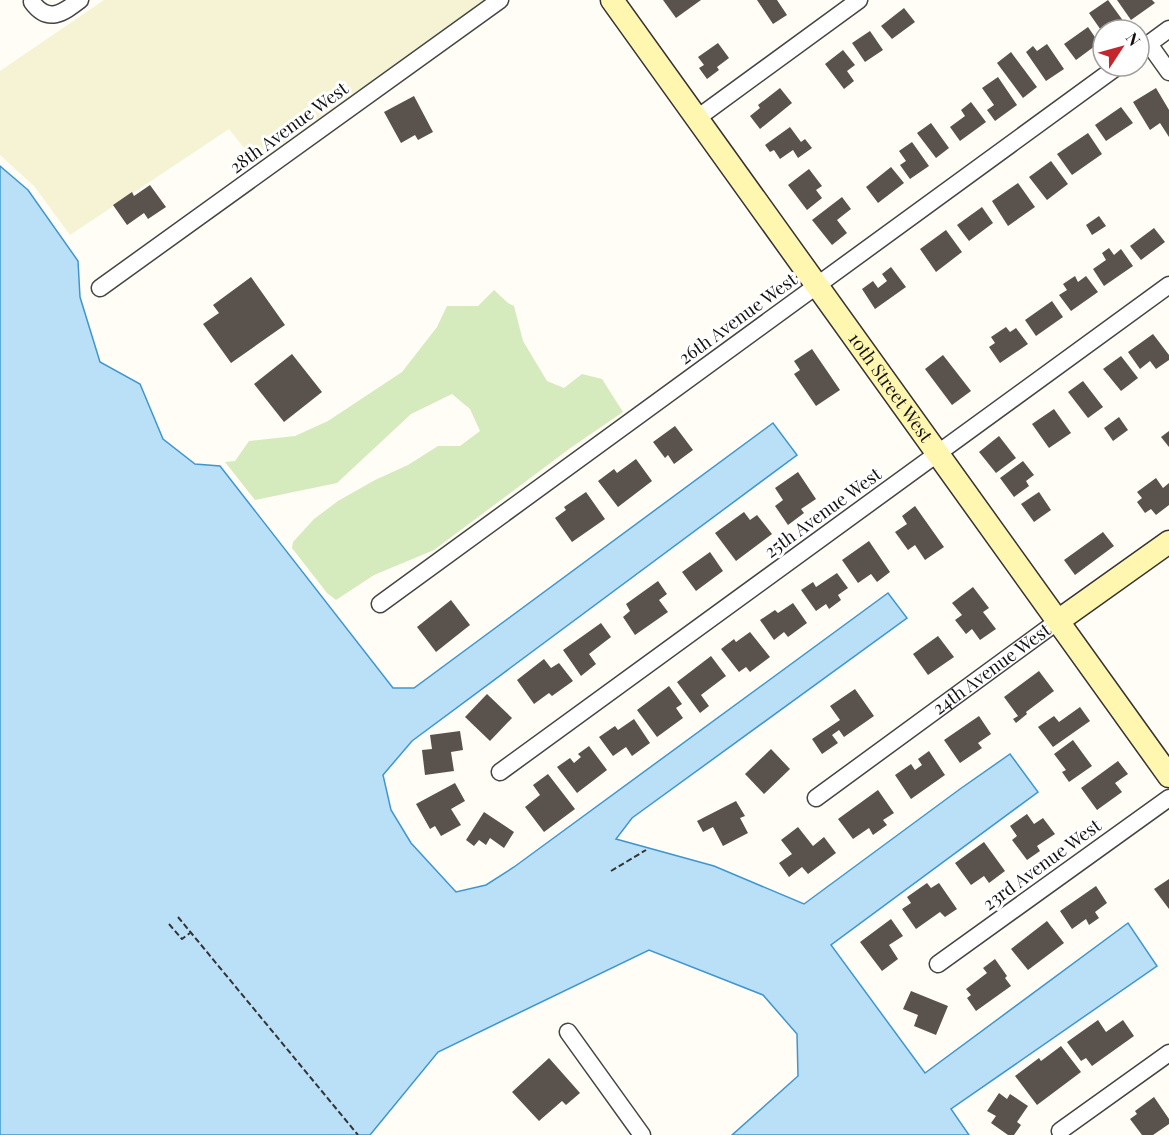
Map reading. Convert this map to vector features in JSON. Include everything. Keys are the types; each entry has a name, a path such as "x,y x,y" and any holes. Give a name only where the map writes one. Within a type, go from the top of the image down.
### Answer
{"street":[{"path":"32,2 38,10 50,15 64,12 80,0"},
{"name":"28th Avenue West","path":"100,288 500,0"},
{"name":"10th Street West","path":"612,0 1169,776"},
{"path":"696,119 859,0"},
{"path":"1151,42 1169,29"},
{"path":"1151,54 1169,72"},
{"name":"26th Avenue West","path":"380,604 1102,78"},
{"name":"25th Avenue West","path":"500,772 1169,285"},
{"name":"24th Avenue West","path":"816,798 1169,542"},
{"name":"23rd Avenue West","path":"938,964 1169,798"},
{"path":"568,1032 642,1135"},
{"path":"1060,1131 1169,1053"}],"path":[{"path":"611,871 646,850"},
{"path":"178,917 358,1135"},
{"path":"170,924 182,939 190,933"}],"shaded area":[{"path":"104,0 488,0 258,166 229,129 70,235 34,186 0,155 0,71"}],"green space":[{"path":"494,290 514,306 523,341 547,381 564,388 582,374 602,379 623,412 569,449 434,550 374,575 336,600 327,593 292,548 293,542 314,519 338,501 408,465 438,446 460,446 480,431 470,409 452,394 411,414 337,483 255,500 225,462 235,461 249,441 295,436 328,421 402,372 437,327 447,306 478,306"}],"water":[{"path":"0,166 28,190 78,261 80,297 100,362 140,384 163,439 195,464 220,466 393,688 414,688 773,423 797,455 412,741 383,775 391,810 411,843 456,892 486,885 514,867 888,593 907,618 632,818 616,839 714,866 804,904 1010,754 1038,792 831,945 925,1073 1128,923 1157,966 951,1109 969,1135 732,1135 798,1076 797,1034 763,995 649,950 438,1052 370,1135 0,1135"}],"building":[{"path":"663,0 701,0 676,18"},
{"path":"757,0 777,0 787,15 773,24"},
{"path":"1108,0 1121,18 1092,18 1089,13"},
{"path":"1117,0 1152,0 1155,3 1134,18 1130,18"},
{"path":"904,8 915,22 892,39 881,26"},
{"path":"1088,27 1091,31 1091,49 1076,60 1064,44"},
{"path":"870,31 883,50 865,62 852,43"},
{"path":"718,43 729,58 707,79 699,68 704,65 698,57"},
{"path":"1047,44 1064,69 1046,81 1026,52 1033,46 1037,51"},
{"path":"843,50 855,65 847,71 854,81 844,89 825,64"},
{"path":"1011,52 1037,87 1023,98 997,63"},
{"path":"998,77 1017,105 995,121 987,110 994,105 982,88"},
{"path":"780,88 792,103 760,129 750,116 760,108 758,105"},
{"path":"1156,88 1169,110 1169,137 1160,123 1150,130 1133,102"},
{"path":"414,96 433,132 418,140 415,135 401,143 384,112"},
{"path":"971,102 986,122 960,141 950,127 965,116 961,110"},
{"path":"1121,107 1133,123 1106,141 1095,125"},
{"path":"931,123 949,148 936,158 917,133"},
{"path":"790,127 801,142 805,139 812,148 798,158 793,150 780,159 774,150 770,152 765,145"},
{"path":"1088,133 1102,154 1072,175 1057,154"},
{"path":"912,142 929,166 910,179 900,165 906,161 899,151"},
{"path":"1051,161 1068,184 1047,200 1029,177"},
{"path":"891,167 904,183 878,203 866,187"},
{"path":"809,169 822,186 816,190 822,198 807,210 788,185"},
{"path":"1018,183 1035,207 1008,226 992,201"},
{"path":"150,185 166,207 148,219 144,213 127,225 113,205 132,192 134,196"},
{"path":"842,197 851,209 837,220 847,233 832,245 812,220"},
{"path":"982,207 993,223 969,241 957,225"},
{"path":"1099,216 1106,226 1092,235 1086,225"},
{"path":"1154,228 1165,242 1141,260 1130,246"},
{"path":"946,230 962,252 936,272 920,249"},
{"path":"1109,248 1114,255 1121,249 1133,266 1104,286 1093,269 1106,260 1102,253"},
{"path":"891,267 906,287 875,309 862,289 873,281 878,288 887,281 882,274"},
{"path":"1075,276 1078,282 1086,276 1098,292 1071,311 1059,295 1067,290 1063,284"},
{"path":"251,277 285,325 231,363 203,324 219,313 213,305"},
{"path":"1052,301 1063,317 1036,336 1025,320"},
{"path":"1006,327 1010,332 1016,328 1028,344 1000,363 989,347 995,343 991,337"},
{"path":"1153,334 1169,355 1169,360 1156,369 1150,361 1140,369 1128,352"},
{"path":"812,349 840,390 816,406 794,374 800,370 794,361"},
{"path":"292,354 322,392 284,422 254,384"},
{"path":"943,355 971,391 952,405 925,369"},
{"path":"1121,356 1138,378 1121,391 1103,369"},
{"path":"1083,381 1103,407 1088,418 1068,392"},
{"path":"1054,409 1071,433 1049,448 1032,424"},
{"path":"1119,417 1128,430 1113,441 1104,428"},
{"path":"675,426 693,450 674,464 668,455 665,458 653,442"},
{"path":"1169,431 1169,447 1161,437"},
{"path":"999,436 1016,458 996,473 979,452"},
{"path":"636,459 652,481 618,507 598,481 614,469 617,473"},
{"path":"1023,461 1034,475 1026,481 1029,486 1014,497 1000,478"},
{"path":"798,472 816,499 801,509 804,513 788,525 775,506 783,500 775,488"},
{"path":"1156,478 1163,488 1169,483 1169,505 1156,515 1151,509 1145,513 1137,502 1142,498 1137,492"},
{"path":"586,492 605,519 572,542 555,518 566,510 564,507"},
{"path":"1039,492 1051,510 1034,522 1021,504"},
{"path":"915,506 944,547 925,560 915,545 908,550 895,532 907,524 902,516"},
{"path":"744,512 750,520 757,515 772,534 736,561 715,533"},
{"path":"1103,532 1114,546 1075,575 1064,560"},
{"path":"869,541 890,572 877,582 871,574 858,583 842,560"},
{"path":"710,552 723,571 696,591 682,572"},
{"path":"837,573 848,588 838,595 841,600 829,609 826,604 816,611 801,590 813,582 816,587"},
{"path":"658,581 667,594 659,600 668,612 635,635 623,617 630,611 626,604"},
{"path":"973,587 989,608 983,612 996,629 980,640 972,629 966,634 955,620 962,615 952,603"},
{"path":"451,600 470,625 436,652 417,627"},
{"path":"793,603 807,623 788,637 784,632 774,640 760,620 775,610 778,613"},
{"path":"601,623 611,637 589,654 596,664 581,676 563,650"},
{"path":"750,632 770,657 750,672 746,667 739,672 721,649 734,639 736,642"},
{"path":"938,636 954,657 928,675 913,654"},
{"path":"711,656 726,676 701,695 709,706 700,713 677,682"},
{"path":"544,659 551,668 559,663 573,681 552,696 549,693 534,704 517,680"},
{"path":"1039,671 1054,691 1026,712 1027,714 1016,723 1013,719 1018,716 1004,697"},
{"path":"669,686 682,704 676,708 683,718 657,737 637,710"},
{"path":"855,689 874,716 844,737 839,730 832,735 838,743 822,754 812,739 840,720 830,706"},
{"path":"487,694 512,718 490,741 465,717"},
{"path":"1080,707 1090,721 1053,747 1038,727 1054,716 1059,722"},
{"path":"979,716 991,734 978,743 982,748 960,763 944,740"},
{"path":"634,719 650,743 632,756 626,747 613,756 599,737 615,726 618,730"},
{"path":"460,731 463,750 451,752 454,771 425,775 422,750 432,749 430,735"},
{"path":"1073,740 1092,766 1069,782 1062,772 1066,770 1054,754"},
{"path":"589,746 607,770 577,793 557,767 570,758 574,763 581,757 578,754"},
{"path":"771,749 790,769 764,794 745,774"},
{"path":"929,751 945,775 911,799 895,775 911,764 915,770 922,765 918,759"},
{"path":"1118,761 1128,774 1115,783 1122,792 1097,810 1081,788"},
{"path":"548,774 575,809 544,832 525,807 540,795 533,785"},
{"path":"455,783 465,801 451,809 461,825 441,836 435,826 430,829 416,804"},
{"path":"878,790 894,813 883,820 887,825 873,835 869,828 853,839 838,819"},
{"path":"736,801 745,816 740,818 748,833 723,846 713,827 703,832 697,821"},
{"path":"484,812 514,832 504,848 490,838 486,845 479,840 474,846 466,840"},
{"path":"1027,814 1034,824 1043,818 1055,834 1037,846 1040,851 1027,860 1012,840 1017,836 1010,826"},
{"path":"798,827 813,846 824,837 836,853 808,874 802,867 789,877 779,863 792,854 781,840"},
{"path":"984,842 1005,871 989,883 984,876 971,885 955,863"},
{"path":"1169,879 1169,909 1154,889"},
{"path":"927,883 931,888 939,883 957,909 945,917 940,912 916,929 902,909 911,903 907,897"},
{"path":"1096,886 1107,903 1095,912 1099,918 1089,925 1086,919 1072,929 1060,911"},
{"path":"891,919 903,936 889,945 898,959 882,971 860,942"},
{"path":"1047,921 1064,943 1028,970 1011,949"},
{"path":"995,959 1011,986 976,1011 967,998 971,995 966,989 987,973 983,968"},
{"path":"911,991 948,1006 936,1035 914,1026 918,1015 903,1009"},
{"path":"1098,1020 1106,1032 1123,1020 1134,1036 1092,1066 1086,1058 1081,1061 1067,1042"},
{"path":"1061,1046 1081,1072 1037,1105 1015,1076 1039,1058 1041,1061"},
{"path":"549,1058 580,1093 566,1105 562,1101 539,1121 512,1092"},
{"path":"999,1093 1007,1099 1010,1094 1028,1106 1017,1122 1021,1125 1014,1135 1008,1135 991,1123 996,1116 987,1111"},
{"path":"1154,1097 1169,1119 1169,1124 1153,1135 1142,1135 1130,1119 1137,1114 1135,1111"}]}
